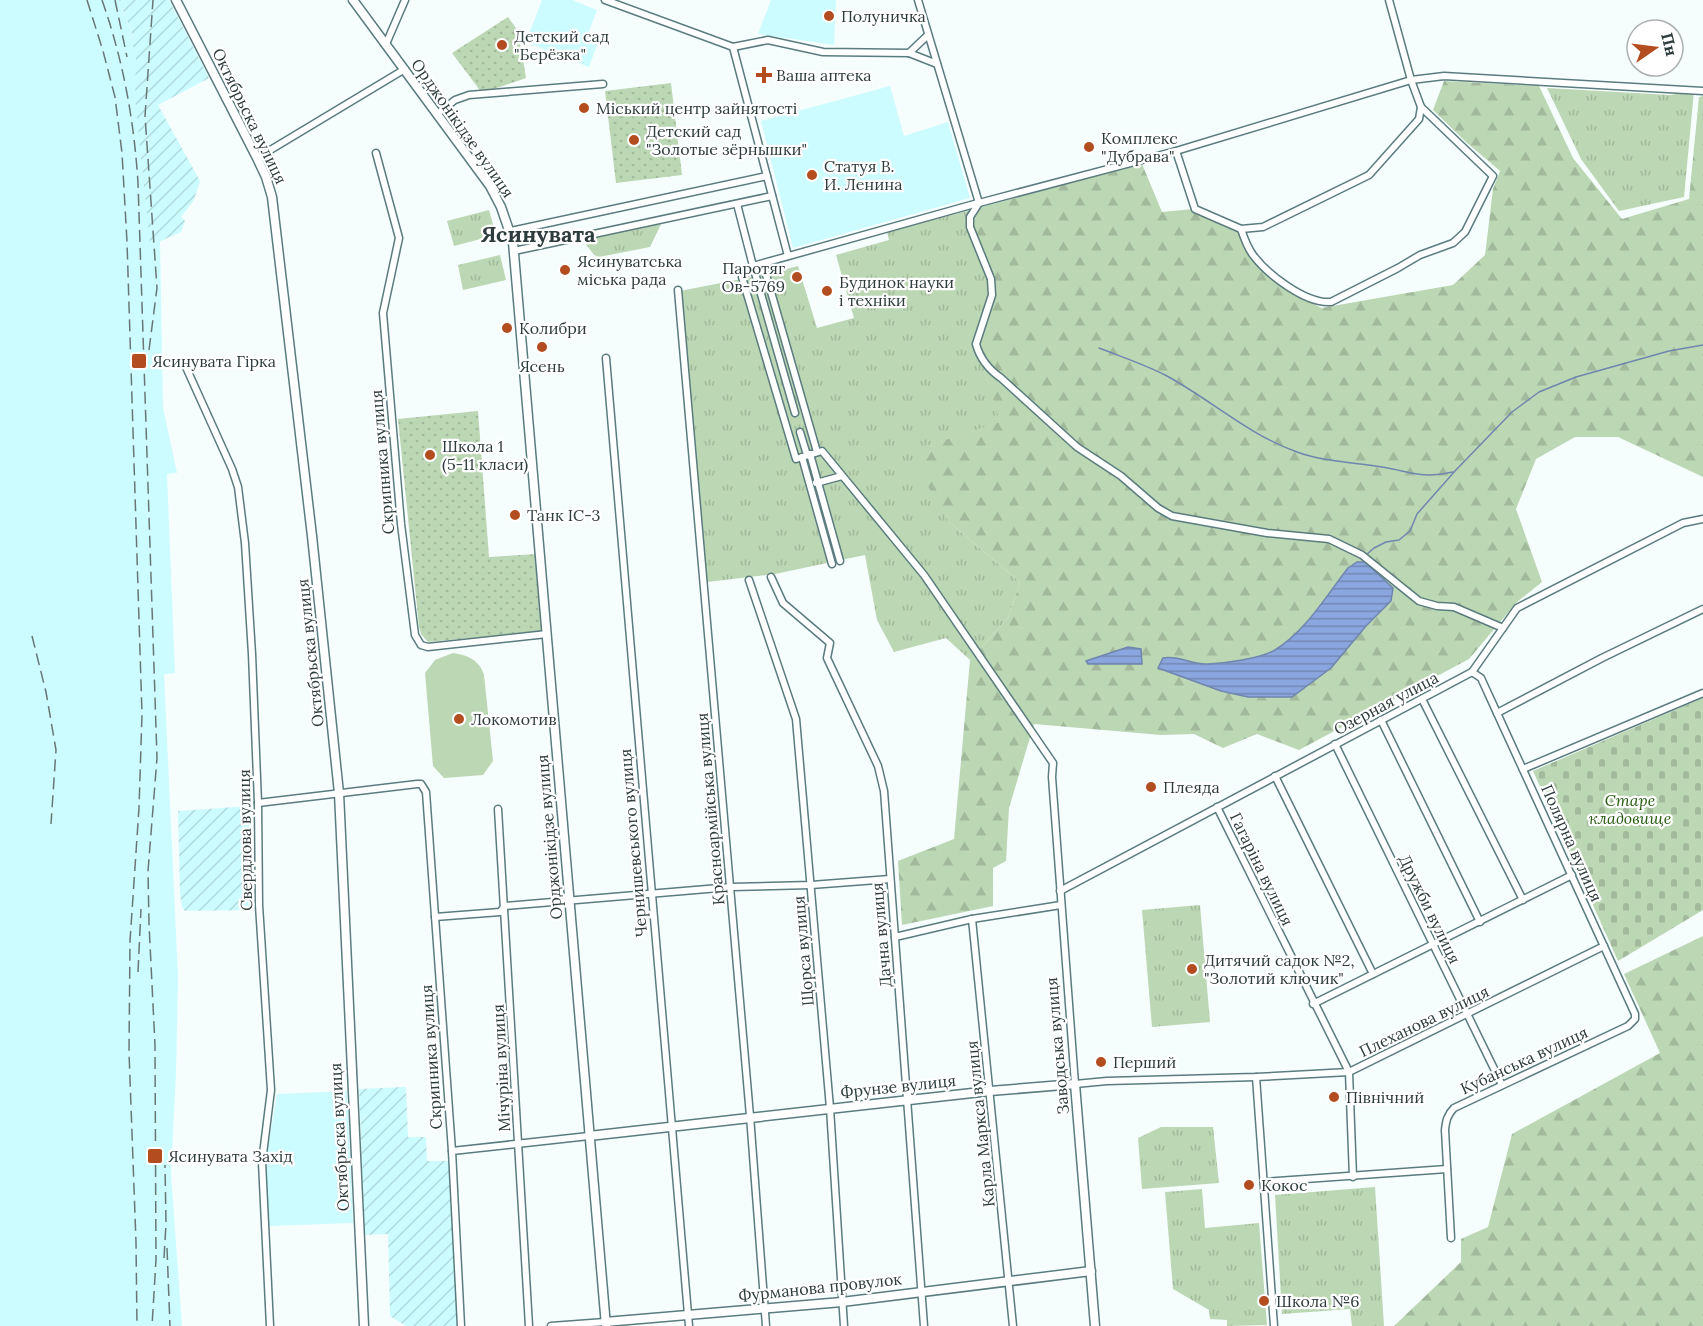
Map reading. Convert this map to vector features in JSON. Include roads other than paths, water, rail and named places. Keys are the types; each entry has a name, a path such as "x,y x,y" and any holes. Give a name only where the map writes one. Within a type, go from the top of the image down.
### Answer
{"main road":[{"name":"Октябрьска вулиця","path":"176,0 266,177 273,209 312,536 339,793 364,1326"},
{"name":"Орджонікідзе вулиця","path":"353,0 490,186 511,231 606,1324"},
{"name":"Фрунзе вулиця","path":"590,1136 750,1116 1075,1084"},
{"name":"Заводська вулиця","path":"1075,1084 1095,1326"},
{"name":"Фурманова провулок","path":"606,1324 842,1302 1091,1271"}],"street":[{"path":"386,44 405,0"},
{"path":"605,0 733,47 768,40 823,52 909,52 937,64"},
{"path":"918,0 979,203 970,217 970,227 991,279 992,295 976,344 991,371 1077,447 1121,476 1158,508 1172,516 1267,533 1329,539 1362,555 1419,601 1437,606 1454,607 1503,628"},
{"path":"1241,229 1252,254 1273,275 1298,293 1322,303 1331,302 1420,255 1453,243 1465,232 1493,176 1421,107 1411,80 1389,0"},
{"path":"909,52 928,35"},
{"path":"733,47 788,256"},
{"path":"257,158 405,69"},
{"path":"810,485 842,476 822,451 796,459 742,277 753,267 979,203 1176,151 1411,80 1443,76 1703,91"},
{"path":"437,114 455,100 469,95 603,84"},
{"path":"1176,151 1195,209 1241,229 1263,227 1369,175 1419,119 1421,107"},
{"name":"Скрипника вулиця","path":"376,153 399,238 383,313 401,524 415,635 421,645 428,647 547,634"},
{"path":"511,231 767,176"},
{"path":"514,251 772,196"},
{"path":"737,204 795,413"},
{"path":"753,267 765,271 809,455 810,485 832,564"},
{"name":"Красноармійська вулиця","path":"678,290 750,1116 766,1326"},
{"name":"Чернишевського вулиця","path":"606,357 689,1326"},
{"name":"Свердлова вулиця","path":"185,365 238,487 249,593 258,803 259,905 271,1090 262,1162 270,1326"},
{"path":"800,432 818,483 840,561"},
{"name":"Заводська вулиця","path":"842,476 924,575 1053,763 1052,777 1075,1084"},
{"name":"Озерная улица","path":"1060,891 1472,672 1517,608 1683,523 1703,519"},
{"name":"Дачна вулиця","path":"771,578 783,603 830,643 827,658 882,778 924,1326"},
{"name":"Щорса вулиця","path":"749,580 796,719 830,1108 844,1326"},
{"path":"1497,713 1703,609"},
{"name":"Полярна вулиця","path":"1472,672 1480,678 1497,713 1635,1014 1633,1023 1628,1026"},
{"path":"1523,769 1703,693"},
{"path":"1422,699 1523,900"},
{"path":"1381,720 1480,922"},
{"name":"Дружби вулиця","path":"1335,744 1502,1085"},
{"path":"1275,776 1373,974"},
{"name":"Скрипника вулиця","path":"339,793 421,784 427,797 452,1151 461,1326"},
{"path":"258,803 339,793"},
{"name":"Гагаріна вулиця","path":"1217,807 1313,1004 1349,1072"},
{"name":"Мічуріна вулиця","path":"498,809 529,1326"},
{"path":"1313,1004 1572,875"},
{"path":"435,917 500,912 505,906 651,893 890,879"},
{"path":"895,937 972,919 1061,905"},
{"name":"Карла Маркса вулиця","path":"972,919 1013,1326"},
{"name":"Плеханова вулиця","path":"1353,1177 1349,1072 1604,946"},
{"name":"Кубанська вулиця","path":"1451,1238 1445,1130 1449,1113 1454,1108 1628,1026"},
{"name":"Фрунзе вулиця","path":"1075,1084 1349,1072"},
{"path":"1256,1077 1274,1326"},
{"name":"Фрунзе вулиця","path":"452,1151 590,1136"},
{"path":"1264,1182 1353,1177 1447,1168"},
{"name":"Фурманова провулок","path":"551,1326 606,1324"}],"water":[{"path":"1357,562 1365,562 1393,588 1391,601 1366,626 1331,668 1292,697 1248,697 1221,691 1158,668 1163,658 1169,657 1202,664 1233,662 1275,650 1306,623 1348,568"},
{"path":"1128,647 1141,649 1142,664 1088,664 1086,661"}],"waterway":[{"path":"1366,555 1386,542 1399,540 1410,531 1417,514 1455,471 1512,412 1539,392 1576,377 1669,351 1703,345"},
{"path":"1099,348 1167,376 1246,427 1297,452 1328,460 1417,474 1432,475 1453,472"}],"railway":[{"path":"87,0 115,97 122,153 127,242 142,714 139,808 130,941 129,1052 137,1326"},
{"path":"102,0 116,45 126,90 134,136 138,183 157,758 148,871 155,1045 156,1260 152,1326"},
{"path":"115,0 127,57"},
{"path":"149,350 157,288 145,116 153,0"},
{"path":"32,636 46,692 56,750 51,824"},
{"path":"138,972 141,909"},
{"path":"164,1258 165,1165"},
{"path":"167,1248 170,1326"}],"place":[{"name":"Полуничка","path":"829,16"},
{"name":"Детский сад \"Берёзка\"","path":"502,45"},
{"name":"Ваша аптека","path":"764,75"},
{"name":"Міський центр зайнятості","path":"584,108"},
{"name":"Детский сад \"Золотые зёрнышки\"","path":"634,140"},
{"name":"Комплекс \"Дубрава\"","path":"1089,147"},
{"name":"Статуя В. И. Ленина","path":"812,175"},
{"name":"Ясинуватська міська рада","path":"565,270"},
{"name":"Паротяг Ов-5769","path":"797,277"},
{"name":"Будинок науки і техніки","path":"827,291"},
{"name":"Колибри","path":"507,328"},
{"name":"Ясень","path":"542,347"},
{"name":"Ясинувата Гірка","path":"139,361"},
{"name":"Школа 1 (5-11 класи)","path":"430,455"},
{"name":"Танк ІС-3","path":"515,515"},
{"name":"Локомотив","path":"459,719"},
{"name":"Плеяда","path":"1151,787"},
{"name":"Дитячий садок №2, \"Золотий ключик\"","path":"1192,969"},
{"name":"Перший","path":"1101,1062"},
{"name":"Північний","path":"1334,1097"},
{"name":"Ясинувата Захід","path":"155,1156"},
{"name":"Кокос","path":"1249,1185"},
{"name":"Школа №6","path":"1264,1301"}],"district":[{"name":"Ясинувата","path":"538,234"}],"park label":[{"name":"Старе кладовище","path":"1630,809"}]}
